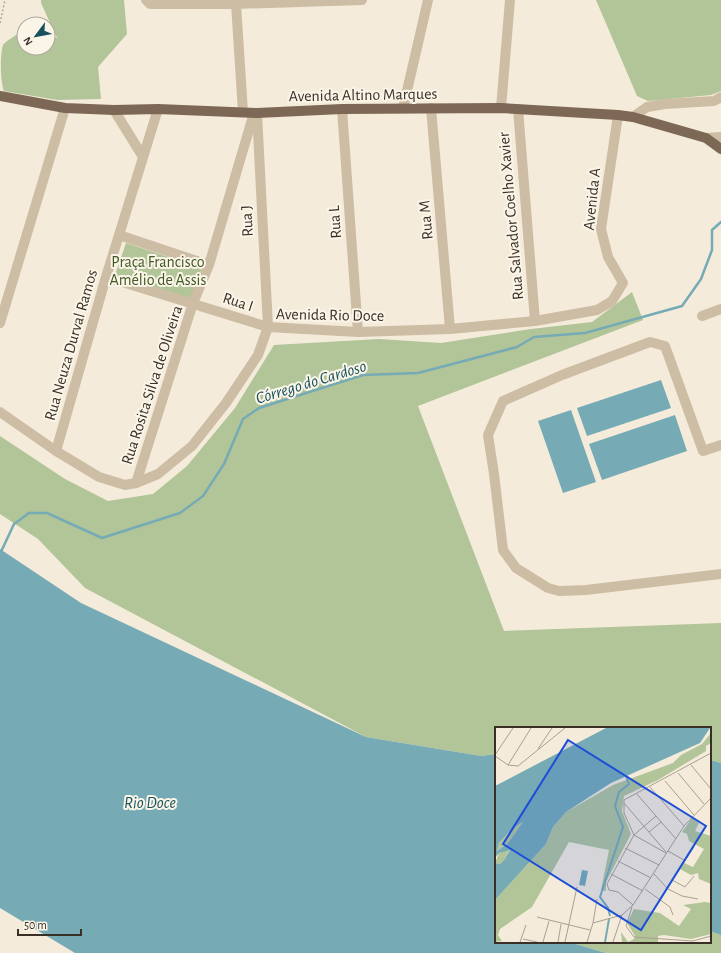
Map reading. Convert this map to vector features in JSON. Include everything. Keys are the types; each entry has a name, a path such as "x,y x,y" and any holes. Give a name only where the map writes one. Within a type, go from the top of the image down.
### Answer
{"main road":[{"name":"Avenida Altino Marques","path":"0,96 65,108 114,110 158,109 255,113 342,109 501,108 618,115 633,117 706,138 721,149"}],"street":[{"path":"146,0 150,4 236,4 362,0"},
{"path":"403,108 428,0"},
{"path":"501,108 510,0"},
{"path":"236,4 243,112"},
{"path":"633,117 648,106 714,101 721,97"},
{"path":"0,323 65,108"},
{"name":"Rua M","path":"431,108 450,329"},
{"name":"Rua Neuza Durval Ramos","path":"56,451 106,277 158,109"},
{"name":"Rua L","path":"342,109 358,332"},
{"name":"Rua Salvador Coelho Xavier","path":"518,109 535,321"},
{"path":"114,110 143,157"},
{"name":"Rua Rosita Silva de Oliveira","path":"136,483 193,303 209,265 255,113"},
{"name":"Rua J","path":"255,113 268,327"},
{"name":"Avenida A","path":"618,115 601,229 608,257 623,283"},
{"path":"706,138 721,138"},
{"path":"119,235 209,265"},
{"name":"Rua I","path":"106,277 268,327"},
{"name":"Avenida Rio Doce","path":"0,412 56,451 99,477 126,485 136,483 158,474 192,446 226,403 258,355 268,327 358,332 450,329 535,321 597,310 612,301 623,283"},
{"path":"702,316 721,309"},
{"path":"721,445 703,451 665,346 650,342 562,375 503,401 488,435 504,550 516,568 548,588 559,591 586,590 721,574"}],"path":[{"path":"0,23 5,0"}],"green space":[{"path":"41,0 124,0 127,34 98,67 101,99 57,100 4,91 1,74 2,49 5,43 16,35 16,56 56,56 56,16 47,16"},
{"path":"596,0 721,0 721,91 711,95 648,101 637,96"},
{"name":"Praça Francisco Amélio de Assis","path":"126,243 202,268 191,300 115,275"},
{"path":"632,292 643,320 418,406 504,631 721,623 721,763 711,760 711,727 495,727 495,754 481,756 366,737 85,588 38,539 0,514 0,436 65,479 108,501 153,494 187,466 235,408 274,345 379,339 441,343 531,329 592,322"},
{"path":"711,931 721,935 721,953 606,953 572,943 711,943"}],"water":[{"path":"661,380 671,408 587,436 577,408"},
{"path":"571,410 596,482 563,493 538,421"},
{"path":"675,415 687,451 602,480 589,444"},
{"name":"Rio Doce","path":"0,549 81,603 366,737 481,756 495,754 495,943 572,943 606,953 75,953 0,908"},
{"path":"711,760 721,763 721,935 711,931"}],"waterway":[{"name":"Córrego do Cardoso","path":"0,554 14,524 29,513 47,513 102,538 180,513 203,496 224,464 243,419 259,408 363,375 418,373 517,347 534,337 585,333 682,306 701,279 712,250 712,230 721,222"}]}
